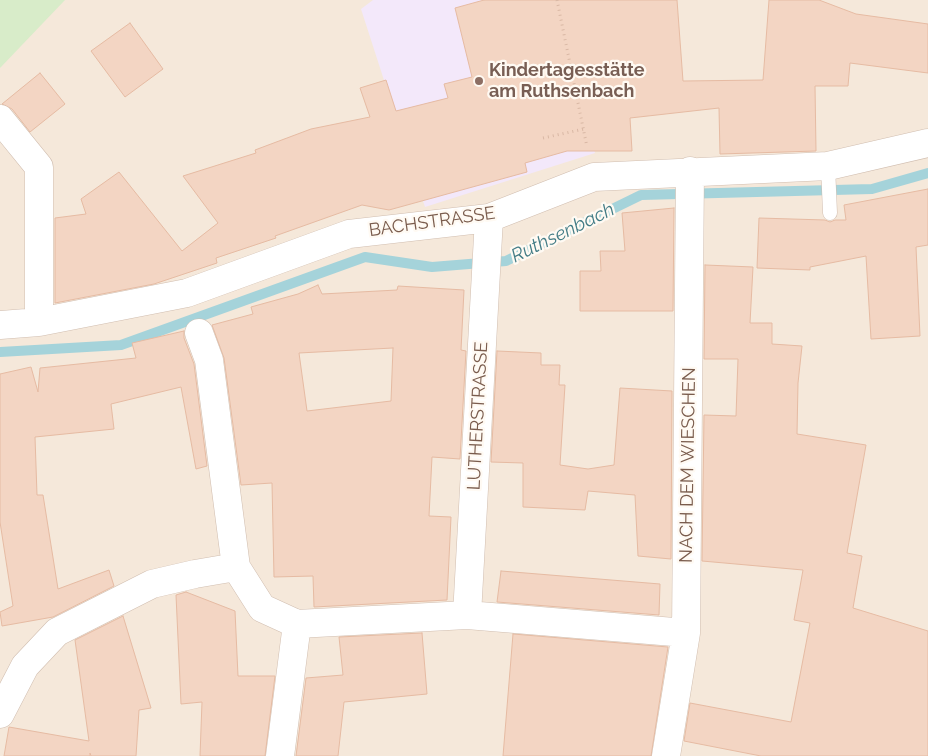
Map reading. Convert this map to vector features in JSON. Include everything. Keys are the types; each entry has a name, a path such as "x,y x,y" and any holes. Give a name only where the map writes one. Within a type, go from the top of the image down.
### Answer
{"street":[{"path":"0,119 39,167 39,322"},
{"name":"BACHSTRASSE","path":"0,325 39,322 187,293 349,234 489,218 594,177 828,166 928,142"},
{"name":"NACH DEM WIESCHEN","path":"666,756 686,634 690,171"},
{"name":"LUTHERSTRASSE","path":"467,615 489,218"},
{"path":"200,333 209,360 236,567 262,608 297,624 467,615 686,634"},
{"path":"0,714 25,666 57,632 152,584 236,567"},
{"path":"280,756 297,624"}],"lane":[{"path":"828,166 830,213"}],"path":[{"path":"557,0 594,177"},
{"path":"543,138 584,129"}],"shaded area":[{"path":"0,0 928,0 928,756 0,756"},
{"name":"Kindertagesstätte am Ruthsenbach","path":"373,0 551,0 595,153 425,207 361,9"}],"green space":[{"path":"0,0 65,0 0,68"}],"building":[{"path":"484,0 677,0 683,81 763,80 769,0 819,0 856,14 928,24 928,73 850,63 848,86 815,86 816,151 720,154 719,108 630,118 632,151 567,151 525,163 527,172 389,210 362,205 275,236 276,238 216,258 217,263 154,284 55,303 55,218 86,214 81,199 119,172 182,251 218,223 183,176 256,153 255,150 311,129 370,117 360,88 386,80 396,111 448,98 444,84 472,77 455,8"},
{"path":"130,23 163,69 125,97 91,51"},
{"path":"40,73 65,104 30,132 12,109 2,104"},
{"path":"928,189 928,245 916,247 920,336 871,339 866,256 810,267 810,270 757,268 759,218 825,220 830,222 846,220 844,205"},
{"path":"674,208 673,311 580,311 580,271 601,271 600,251 625,251 622,213"},
{"path":"705,265 753,267 750,323 772,323 772,344 802,346 798,383 797,434 866,445 847,553 862,556 853,608 928,631 928,756 761,756 684,741 690,703 791,722 810,623 794,620 803,570 702,561 704,415 736,416 738,359 704,359"},
{"path":"318,285 322,294 397,290 398,286 464,290 461,350 466,351 460,459 432,457 429,516 451,517 447,600 314,607 313,576 274,577 272,483 241,485 224,358 212,325 253,314 251,307 298,294","holes":["393,348 391,401 307,411 299,353"]},
{"path":"184,331 184,338 194,364 207,466 196,469 181,387 111,404 114,429 35,437 37,495 43,495 58,589 109,570 114,586 53,617 2,626 0,612 13,606 0,522 0,374 31,367 38,392 40,368 136,358 132,343"},
{"path":"497,351 541,353 541,365 560,365 559,385 565,385 560,465 588,469 614,465 620,388 672,391 671,559 638,556 635,495 588,491 585,510 523,507 523,463 491,462"},
{"path":"501,571 660,584 659,615 497,602"},
{"path":"186,592 235,611 238,676 275,676 265,756 200,756 202,702 181,704 176,595"},
{"path":"123,616 151,708 139,710 136,756 91,756 90,753 90,756 4,756 9,727 89,741 75,640"},
{"path":"422,633 427,694 344,702 338,756 296,756 306,678 343,675 339,637"},
{"path":"513,634 668,647 651,756 503,756"}],"waterway":[{"name":"Ruthsenbach","path":"0,352 121,345 365,257 432,267 506,261 641,195 872,189 928,173"}],"place":[{"name":"Kindertagesstätte am Ruthsenbach","path":"479,81"}]}
